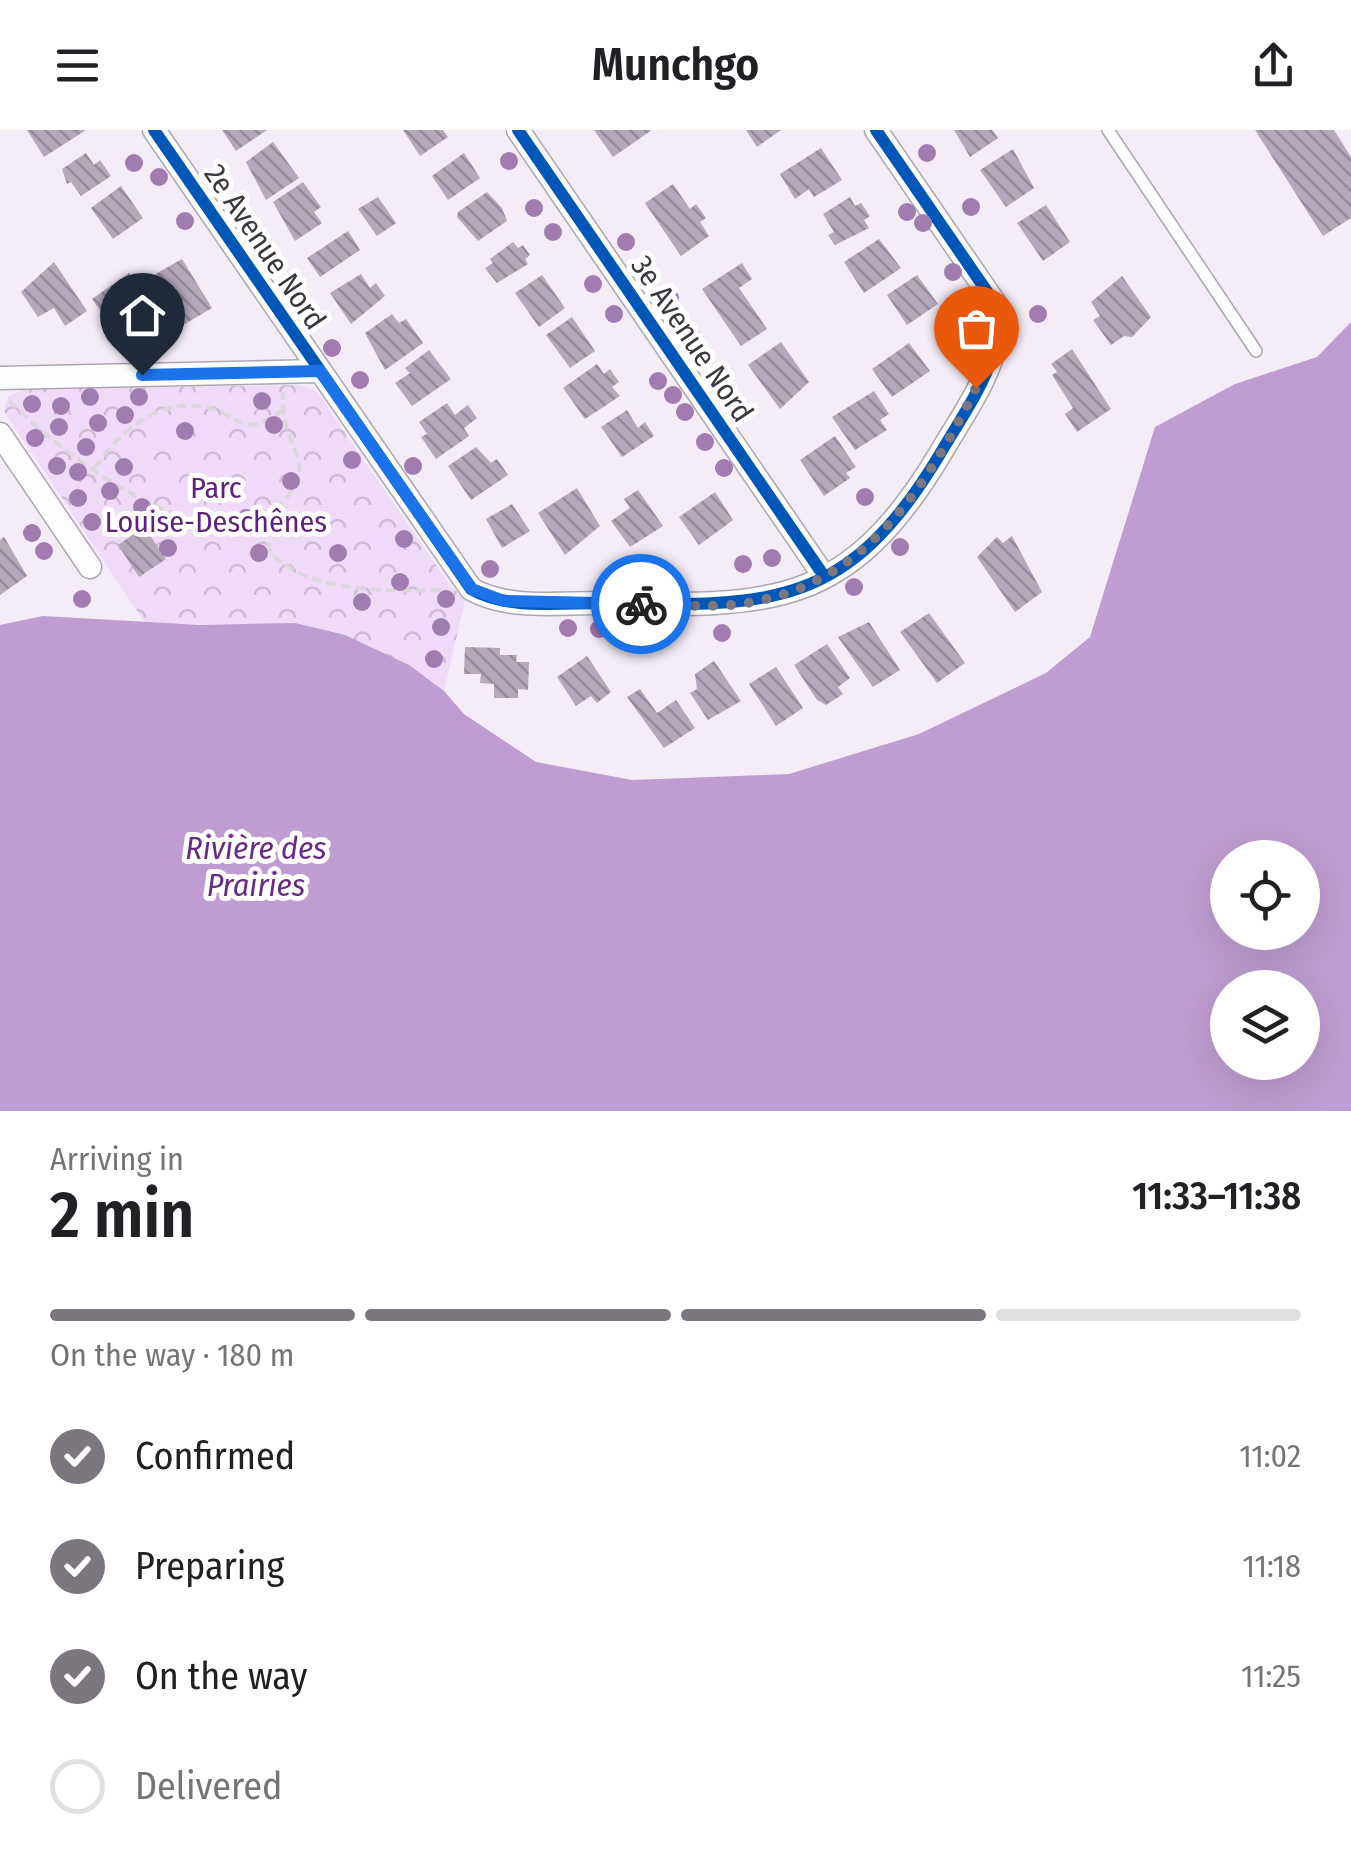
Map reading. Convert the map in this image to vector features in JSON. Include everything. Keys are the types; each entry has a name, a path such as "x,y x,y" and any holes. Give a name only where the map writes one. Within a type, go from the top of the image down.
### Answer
{"street":[{"name":"2e Avenue Nord","path":"154,130 472,589"},
{"name":"3e Avenue Nord","path":"518,130 824,576"},
{"path":"472,589 504,601 736,604 779,595 824,576 858,556 906,508 994,354 999,309 876,130"},
{"path":"0,378 320,371"},
{"path":"0,434 90,567"}],"lane":[{"path":"1108,130 1256,351"}],"path":[{"path":"0,392 40,430 94,469 198,521 236,528 266,522 294,493 300,479 298,454 282,412 283,372"},
{"path":"94,469 121,434 166,409 206,407 237,425 252,426 282,412"},
{"path":"266,522 270,552 296,570 355,587 472,589"}],"green space":[{"name":"Parc Louise-Deschênes","path":"299,385 317,392 449,584 465,600 444,691 370,648 336,637 265,626 145,623 4,411 8,397 24,389"}],"water":[{"name":"Rivière des Prairies","path":"1351,322 1351,1111 0,1111 0,625 43,616 200,625 295,623 345,635 409,665 444,691 464,714 536,762 632,780 789,774 919,734 1046,673 1090,637 1155,427 1235,384 1317,357"}],"building":[{"path":"27,130 86,130 44,157"},
{"path":"222,130 267,130 236,151"},
{"path":"403,130 443,130 448,137 420,156"},
{"path":"594,130 652,130 613,157"},
{"path":"746,130 781,130 757,147"},
{"path":"954,130 992,130 998,138 970,157"},
{"path":"1255,130 1334,130 1351,157 1351,218 1323,236"},
{"path":"273,142 299,178 266,200 246,162"},
{"path":"821,148 842,180 814,197 809,189 795,199 780,174"},
{"path":"1013,149 1034,188 1006,207 980,170"},
{"path":"86,153 94,165 100,160 111,176 81,196 71,182 67,184 62,169"},
{"path":"464,153 480,178 448,200 432,176"},
{"path":"303,182 321,207 314,212 322,223 295,241 273,202"},
{"path":"673,184 690,209 696,204 706,218 700,222 709,236 681,256 645,203"},
{"path":"121,186 143,218 113,239 91,208"},
{"path":"487,192 502,208 507,221 478,241 457,217 458,212"},
{"path":"378,197 396,223 377,236 358,209"},
{"path":"850,197 855,206 861,203 870,216 864,220 869,228 835,245 828,235 834,232 823,214"},
{"path":"1046,205 1070,242 1043,261 1017,223"},
{"path":"348,231 360,250 320,277 307,258"},
{"path":"879,239 901,268 864,293 844,262"},
{"path":"513,242 518,248 523,245 530,255 525,259 528,264 497,283 485,268 493,263 490,259"},
{"path":"182,259 212,308 185,324 167,293 161,297 150,277"},
{"path":"54,262 87,311 65,326 54,308 38,317 21,292"},
{"path":"742,263 752,279 739,288 767,329 741,346 702,289"},
{"path":"129,273 149,301 112,327 92,299"},
{"path":"361,274 370,288 376,283 385,296 351,324 330,293"},
{"path":"542,275 565,308 539,327 515,293"},
{"path":"917,275 938,304 907,325 887,295"},
{"path":"1122,276 1151,317 1132,337 1124,336 1111,345 1093,320 1100,316 1091,302"},
{"path":"392,314 399,323 406,319 423,343 385,370 365,333"},
{"path":"572,317 595,351 570,368 546,335"},
{"path":"781,342 809,382 780,409 748,365"},
{"path":"909,343 930,371 892,397 872,369"},
{"path":"1072,349 1111,409 1077,432 1065,414 1073,408 1052,375 1057,372 1051,364"},
{"path":"429,350 451,379 412,406 395,383 410,373 405,368"},
{"path":"597,364 604,374 610,369 619,382 612,387 620,396 585,419 563,388"},
{"path":"874,391 889,414 880,420 887,430 855,450 832,417"},
{"path":"447,403 455,415 468,405 477,418 464,428 469,436 436,459 421,437 427,434 419,422"},
{"path":"627,410 638,428 645,422 654,436 622,457 601,427"},
{"path":"835,436 856,467 846,473 850,478 824,496 800,460"},
{"path":"476,447 491,463 497,459 508,475 471,500 448,466"},
{"path":"577,488 600,526 565,555 538,513"},
{"path":"638,490 663,526 630,547 611,521 630,508 624,499"},
{"path":"715,492 733,520 699,545 679,517"},
{"path":"512,504 530,531 502,548 486,519"},
{"path":"144,527 166,559 139,577 118,545"},
{"path":"1012,536 1042,592 1015,612 977,557 997,537 1003,543"},
{"path":"4,537 27,576 0,595 0,540"},
{"path":"929,613 965,663 937,683 900,632"},
{"path":"869,622 900,670 873,687 838,637"},
{"path":"827,644 850,678 838,687 843,694 826,705 817,700 794,665"},
{"path":"465,647 500,648 500,655 517,655 516,662 529,662 528,690 518,689 518,698 494,698 494,684 480,683 481,674 464,674"},
{"path":"587,656 611,692 597,703 591,696 576,706 557,677"},
{"path":"714,661 741,701 708,720 690,693 697,689 695,674"},
{"path":"776,667 803,708 776,726 749,684"},
{"path":"640,689 657,713 676,700 695,728 664,748 627,697"}],"cycle path":[{"path":"154,130 471,589 502,600 537,604 715,603 800,588 837,570 872,543 906,505 983,380 995,349 999,309 876,130"},
{"path":"518,130 824,576"}],"way so far":[{"path":"641,604 708,605 759,600 801,587 841,568 882,535 906,508 976,388"}],"route":[{"path":"142,375 320,371 464,583 472,589 504,601 641,604"}]}
